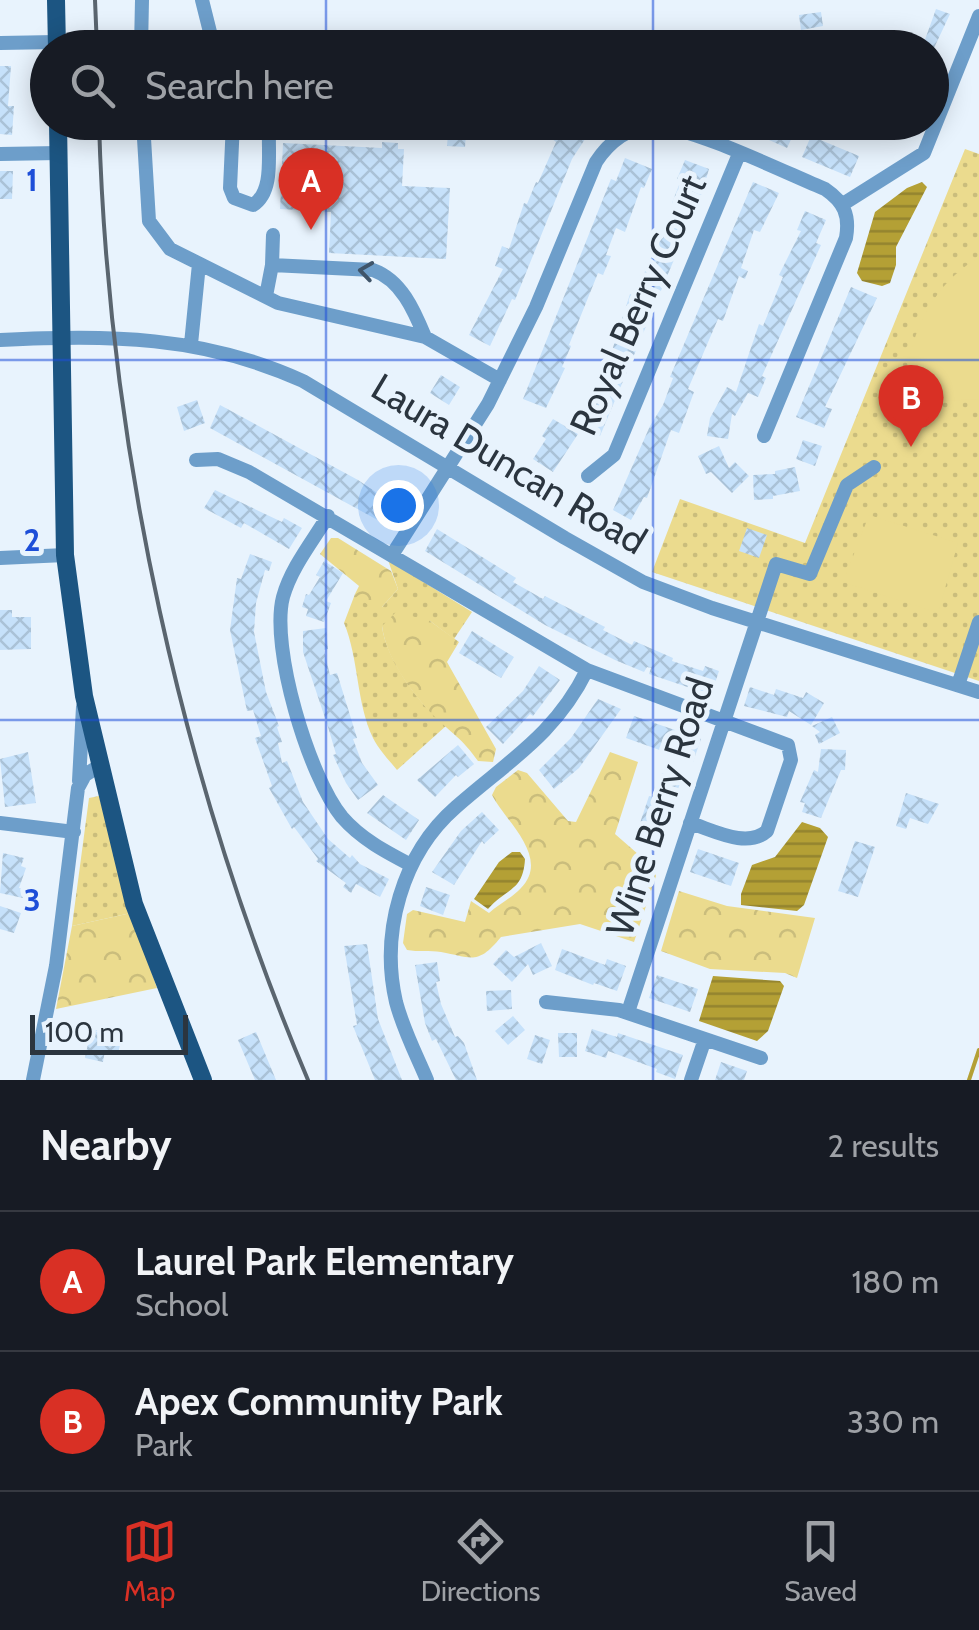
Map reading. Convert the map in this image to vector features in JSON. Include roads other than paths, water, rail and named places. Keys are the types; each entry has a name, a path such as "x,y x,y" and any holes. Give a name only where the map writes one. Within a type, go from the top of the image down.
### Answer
{"main road":[{"path":"56,0 56,30"},
{"path":"59,140 65,556 84,696 134,904 203,1080"}],"street":[{"path":"142,0 142,30"},
{"path":"202,0 210,30"},
{"path":"949,91 979,16"},
{"path":"0,43 30,44"},
{"path":"144,140 148,221 170,249 278,302 424,336 500,380"},
{"path":"232,140 230,188 234,198 252,205 262,200 266,190 269,140"},
{"path":"392,554 500,380 536,307 596,162 616,140"},
{"path":"704,140 824,189 843,204 848,217 846,238 764,436"},
{"path":"843,204 924,153 929,140"},
{"path":"0,154 59,153"},
{"name":"Royal Berry Court","path":"588,476 614,456 739,154"},
{"path":"266,296 273,234"},
{"path":"191,344 199,264"},
{"path":"272,265 373,270 385,274 394,280 417,316 424,336"},
{"name":"Laura Duncan Road","path":"0,340 131,338 191,344 236,354 303,380 643,582 979,692"},
{"path":"196,460 218,458 234,464 586,670 782,741 790,750 791,760 767,831 760,837 746,840 690,823"},
{"name":"Wine Berry Road","path":"628,1012 776,564 810,574 847,485 874,467"},
{"path":"328,516 286,590 280,617 282,653 310,757 325,792 354,829 411,865"},
{"path":"0,558 65,556"},
{"path":"958,686 979,622"},
{"path":"427,1080 400,1015 391,970 395,914 411,865 452,810 542,736 572,699 586,670"},
{"path":"34,1080 56,966 74,832 84,696"},
{"path":"78,788 85,774 98,766"},
{"path":"0,823 74,832"},
{"path":"546,1002 628,1012 761,1058"},
{"path":"691,1080 705,1040"}],"waterway":[{"path":"969,1080 979,1050"}],"railway":[{"path":"95,0 96,30"},
{"path":"100,140 105,244 118,366 136,489 160,611 223,850 263,967 308,1080"}],"place":[{"name":"Laurel Park Elementary","path":"311,230"},
{"name":"Apex Community Park","path":"911,447"}]}
